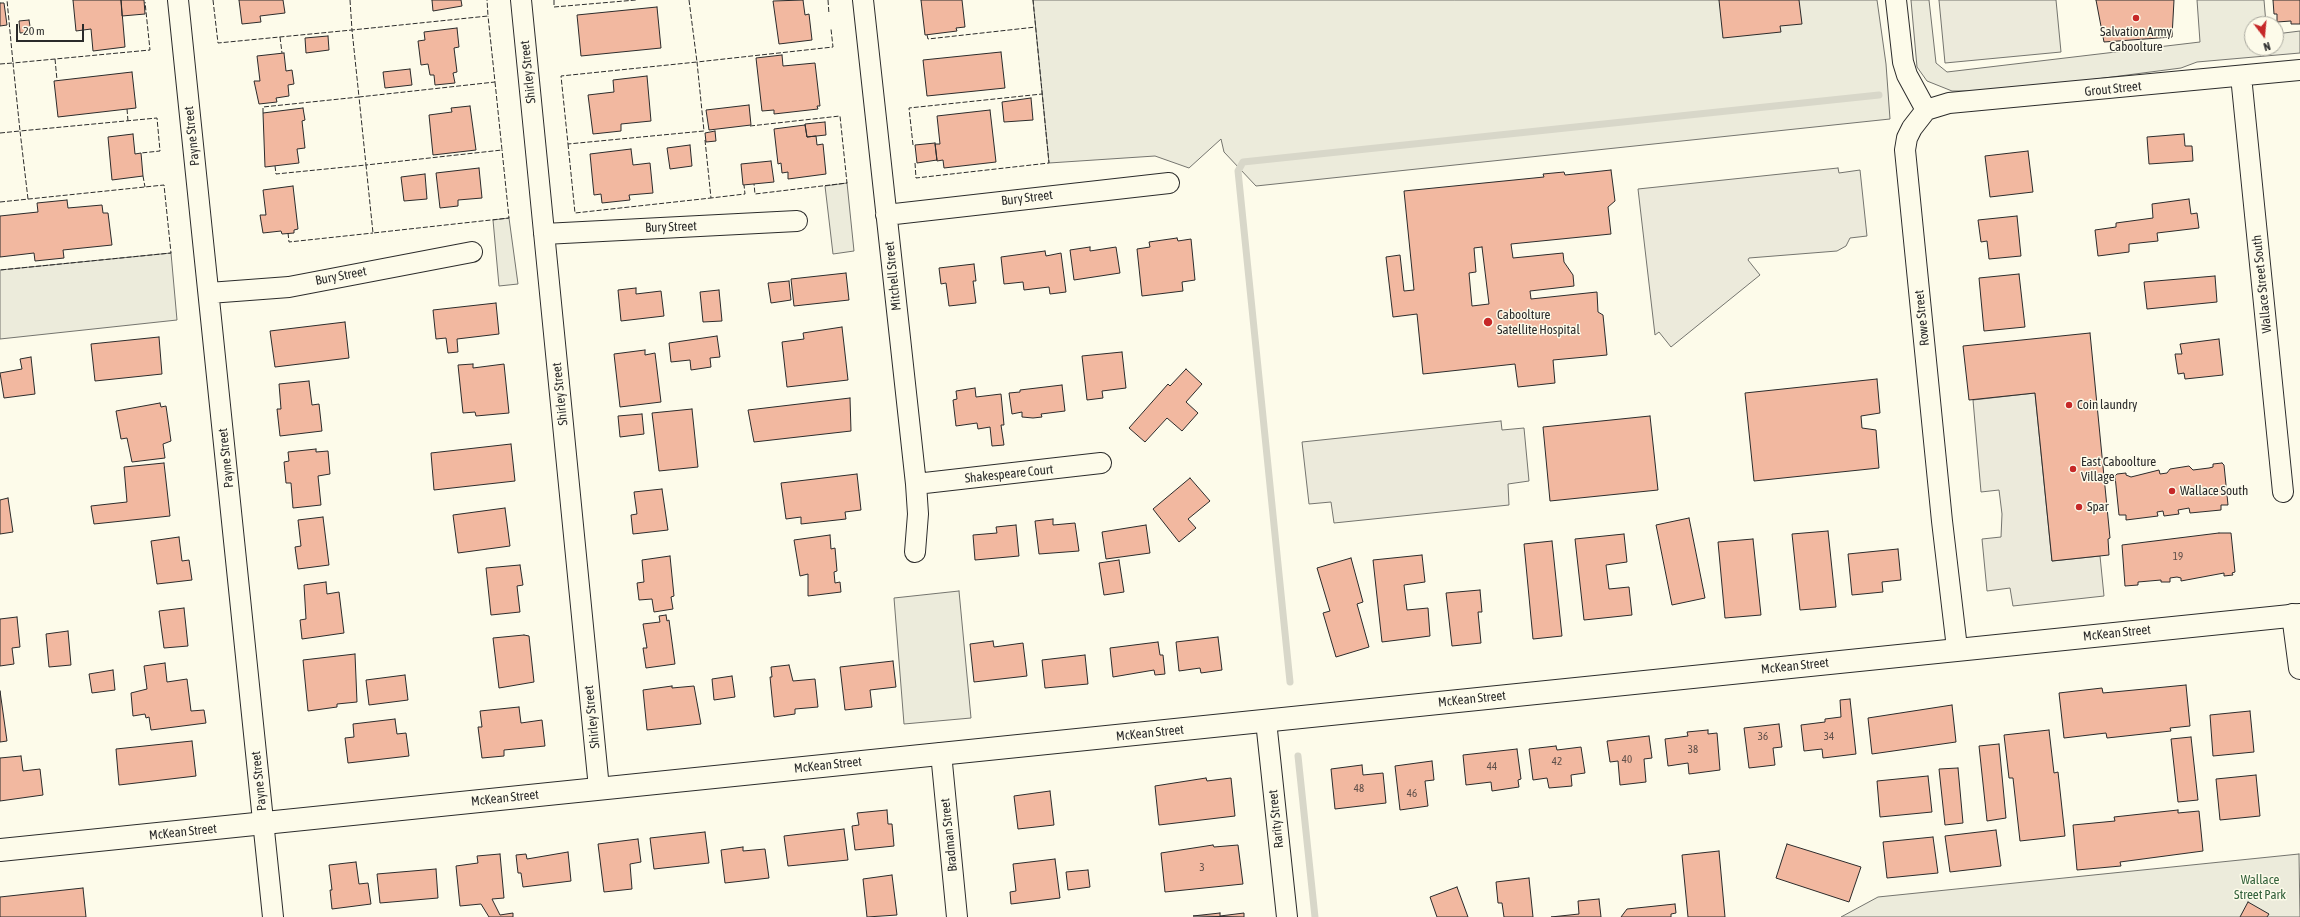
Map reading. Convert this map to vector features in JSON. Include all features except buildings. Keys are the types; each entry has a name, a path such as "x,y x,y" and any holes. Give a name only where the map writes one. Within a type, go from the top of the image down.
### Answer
{"main road":[{"name":"McKean Street","path":"0,850 940,753 1266,721 1957,648 2297,615"},
{"path":"2297,615 2300,668"}],"street":[{"name":"Payne Street","path":"178,0 273,917"},
{"name":"Shirley Street","path":"521,0 599,788"},
{"name":"Mitchell Street","path":"863,0 916,484 918,514 915,552"},
{"path":"1896,0 1907,75 1926,110"},
{"name":"Grout Street","path":"1926,110 1948,103 2300,70"},
{"name":"Wallace Street South","path":"2241,76 2283,492"},
{"name":"Rowe Street","path":"1926,110 1912,128 1907,138 1904,150 1942,521 1957,648"},
{"name":"Bury Street","path":"886,215 1169,184"},
{"name":"Bury Street","path":"544,234 797,221"},
{"name":"Bury Street","path":"209,294 289,287 472,252"},
{"name":"Shakespeare Court","path":"916,484 1101,464"},
{"name":"Rarity Street","path":"1266,721 1287,917"},
{"name":"Bradman Street","path":"940,753 957,917"}],"green space":[{"path":"1033,0 1877,0 1886,64 1890,119 1256,186 1224,152 1221,139 1189,168 1155,156 1049,163"},
{"path":"1911,0 1929,0 1936,63 1947,72 2200,42 2197,0 2264,0 2265,16 2244,16 2244,56 2266,56 2197,62 2181,68 2066,83 1974,91 1952,91 1927,81 1917,67"},
{"path":"2300,31 2300,53 2284,54 2284,33"},
{"path":"847,183 854,251 833,254 825,186"},
{"path":"509,218 518,284 499,286 493,220"},
{"path":"171,253 177,320 0,339 0,270"},
{"path":"959,591 971,718 904,724 894,598"},
{"name":"Wallace Street Park","path":"2299,854 2300,917 1841,917 1878,897"}],"shaded area":[{"path":"1939,0 2056,0 2061,52 1945,63"},
{"path":"1838,168 1839,173 1860,170 1867,236 1850,238 1846,246 1837,251 1749,258 1748,260 1760,275 1671,347 1659,332 1655,335 1638,189"},
{"path":"2035,393 2052,561 2100,556 2104,596 2013,606 2010,588 1987,591 1982,539 2001,537 2002,514 1999,490 1981,492 1973,400"},
{"path":"1501,421 1502,430 1524,428 1529,481 1508,484 1509,505 1334,523 1331,502 1309,504 1302,442"}],"waterway":[{"path":"1290,682 1238,171 1243,162 1879,95"},
{"path":"1298,756 1315,917"}],"fence":[{"path":"0,64 13,63 7,0"},
{"path":"213,0 218,43 352,30 359,97 495,82 488,16"},
{"path":"350,0 352,30 488,16 487,0"},
{"path":"554,0 554,7 636,0"},
{"path":"689,0 697,62 561,76 568,144 704,131 697,62 833,47 831,29"},
{"path":"828,0 829,14"},
{"path":"915,163 916,178 1049,163 1033,0"},
{"path":"0,133 20,131 13,63 150,50 145,2"},
{"path":"927,35 928,39 1036,27"},
{"path":"280,37 282,53"},
{"path":"55,59 57,80"},
{"path":"263,113 263,107 359,97 366,165 502,150 495,82"},
{"path":"913,145 909,108 1042,94"},
{"path":"127,109 128,121"},
{"path":"750,126 840,116 847,183 755,194 754,184"},
{"path":"28,199 20,131 157,118 160,151 141,153"},
{"path":"705,140 711,198 745,194 744,185"},
{"path":"568,144 575,213 711,198"},
{"path":"275,166 276,174 366,165 373,233 509,218 502,150"},
{"path":"143,176 145,187"},
{"path":"0,202 164,185 171,253 0,270"},
{"path":"288,233 289,242 373,233"}],"place":[{"name":"Salvation Army Caboolture","path":"2136,18"},
{"name":"Caboolture Satellite Hospital","path":"1488,322"},
{"name":"Coin laundry","path":"2069,405"},
{"name":"East Caboolture Village","path":"2073,469"},
{"name":"Wallace South","path":"2172,491"},
{"name":"Spar","path":"2079,507"}]}
